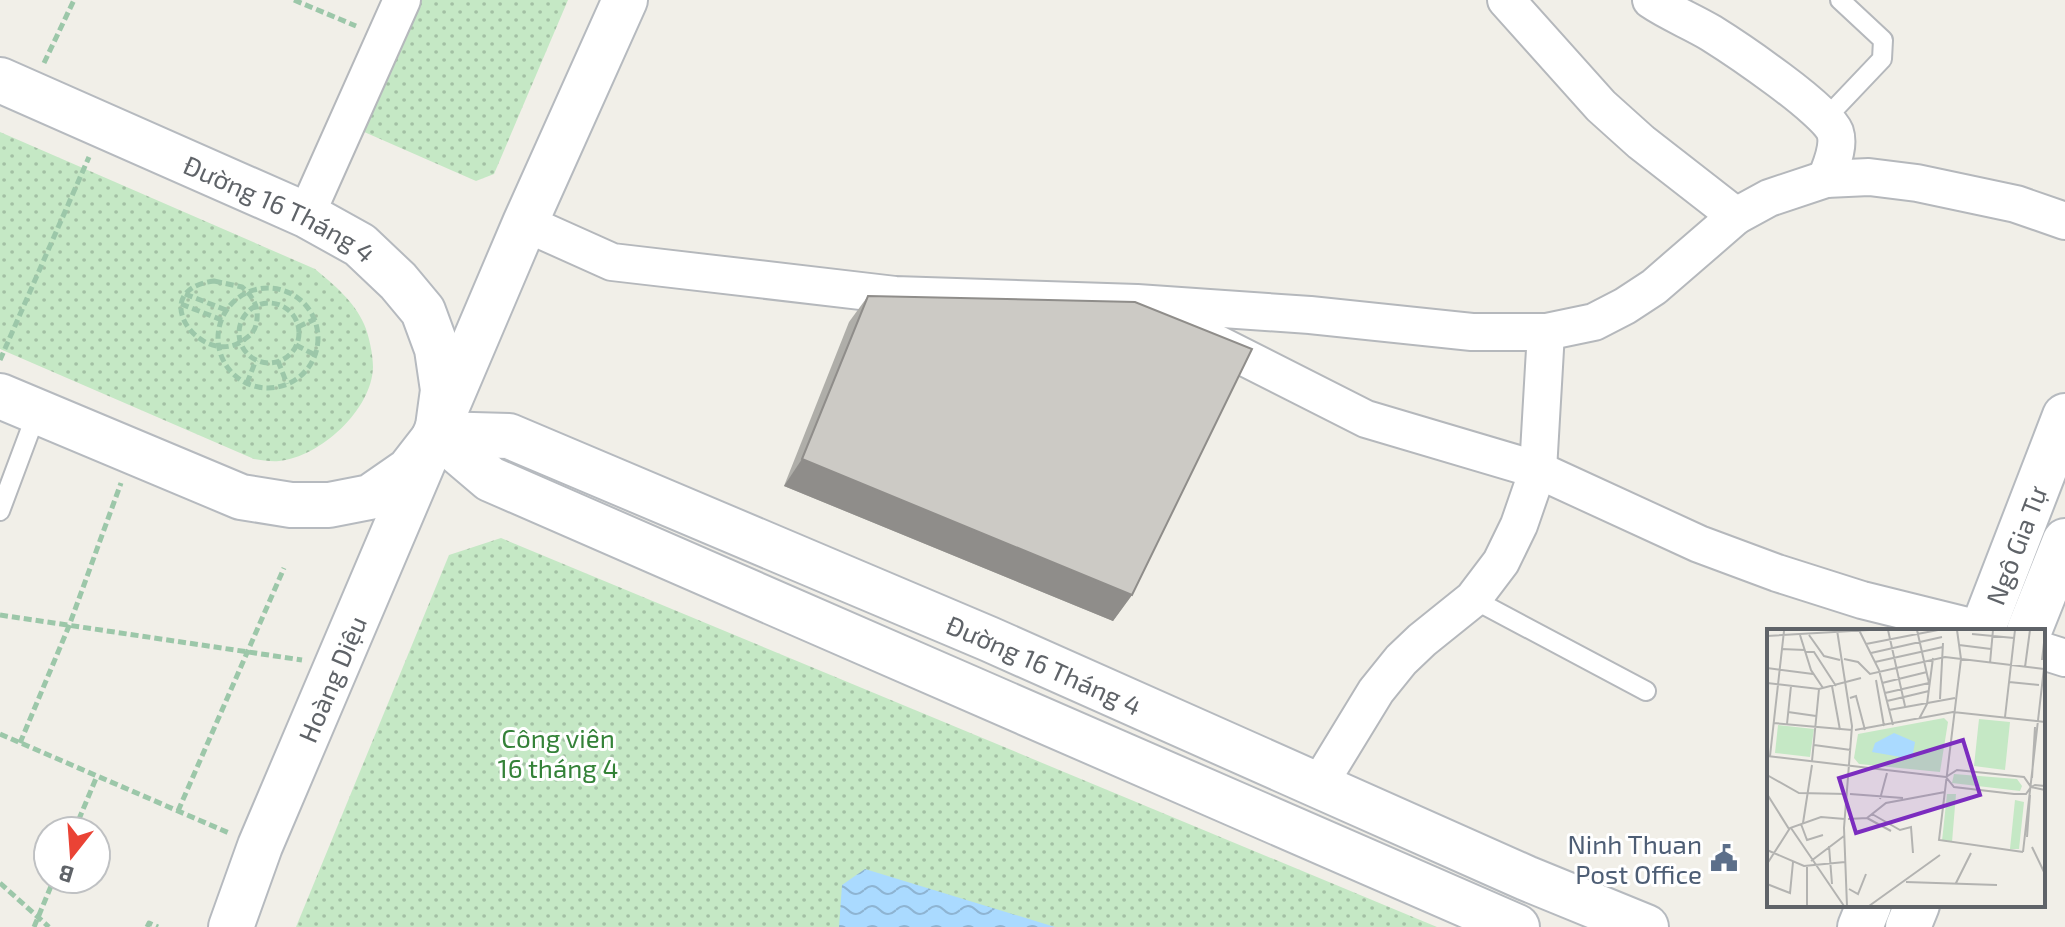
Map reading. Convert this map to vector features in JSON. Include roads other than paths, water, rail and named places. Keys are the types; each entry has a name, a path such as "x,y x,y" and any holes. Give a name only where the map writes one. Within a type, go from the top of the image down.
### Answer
{"main road":[{"path":"19,404 241,497 291,505 329,505 370,497 409,470 437,434 525,223 625,0"},
{"name":"Đường 16 Tháng 4","path":"15,87 306,215 360,245 398,281 423,311 437,349 443,390 437,434"},
{"name":"Ngô Gia Tự","path":"1984,629 2065,416"},
{"name":"Đường 16 Tháng 4","path":"437,434 509,436 989,639 1526,878 1646,927"},
{"name":"Đường 16 Tháng 4","path":"437,434 490,479 1513,925"},
{"name":"Hoàng Diệu","path":"231,927 260,846 437,434"},
{"name":"Ngô Gia Tự","path":"2030,629 2065,541"},
{"path":"969,687 989,639"},
{"path":"1158,771 1176,724"},
{"path":"1513,925 1526,878"},
{"path":"1860,927 1868,907"},
{"path":"1908,927 1916,907"}],"street":[{"path":"306,215 402,0"},
{"path":"1506,0 1601,106 1641,142 1736,216"},
{"path":"1651,0 1711,33 1801,97 1825,119 1836,136 1836,148 1826,179"},
{"path":"525,223 612,262 895,295 1137,303 1310,315 1472,332 1546,332 1594,322 1625,306 1654,287 1736,216 1769,198 1826,179 1869,177 1917,183 2016,204 2065,221"},
{"path":"1137,303 1366,419 1538,470 1699,544 1777,573 1862,600 1975,629"},
{"path":"1318,786 1376,691 1401,660 1473,599 1501,562 1519,525 1538,470 1546,332"},
{"path":"2045,652 2065,658"}],"lane":[{"path":"1825,119 1882,59 1883,40 1840,0"},
{"path":"0,511 19,404"},
{"path":"1473,599 1646,691"}],"water":[{"path":"865,869 1055,927 839,927 842,885"}],"place":[{"name":"Ninh Thuan Post Office","path":"1724,858"}],"park label":[{"name":"Công viên 16 tháng 4","path":"558,752"}]}
